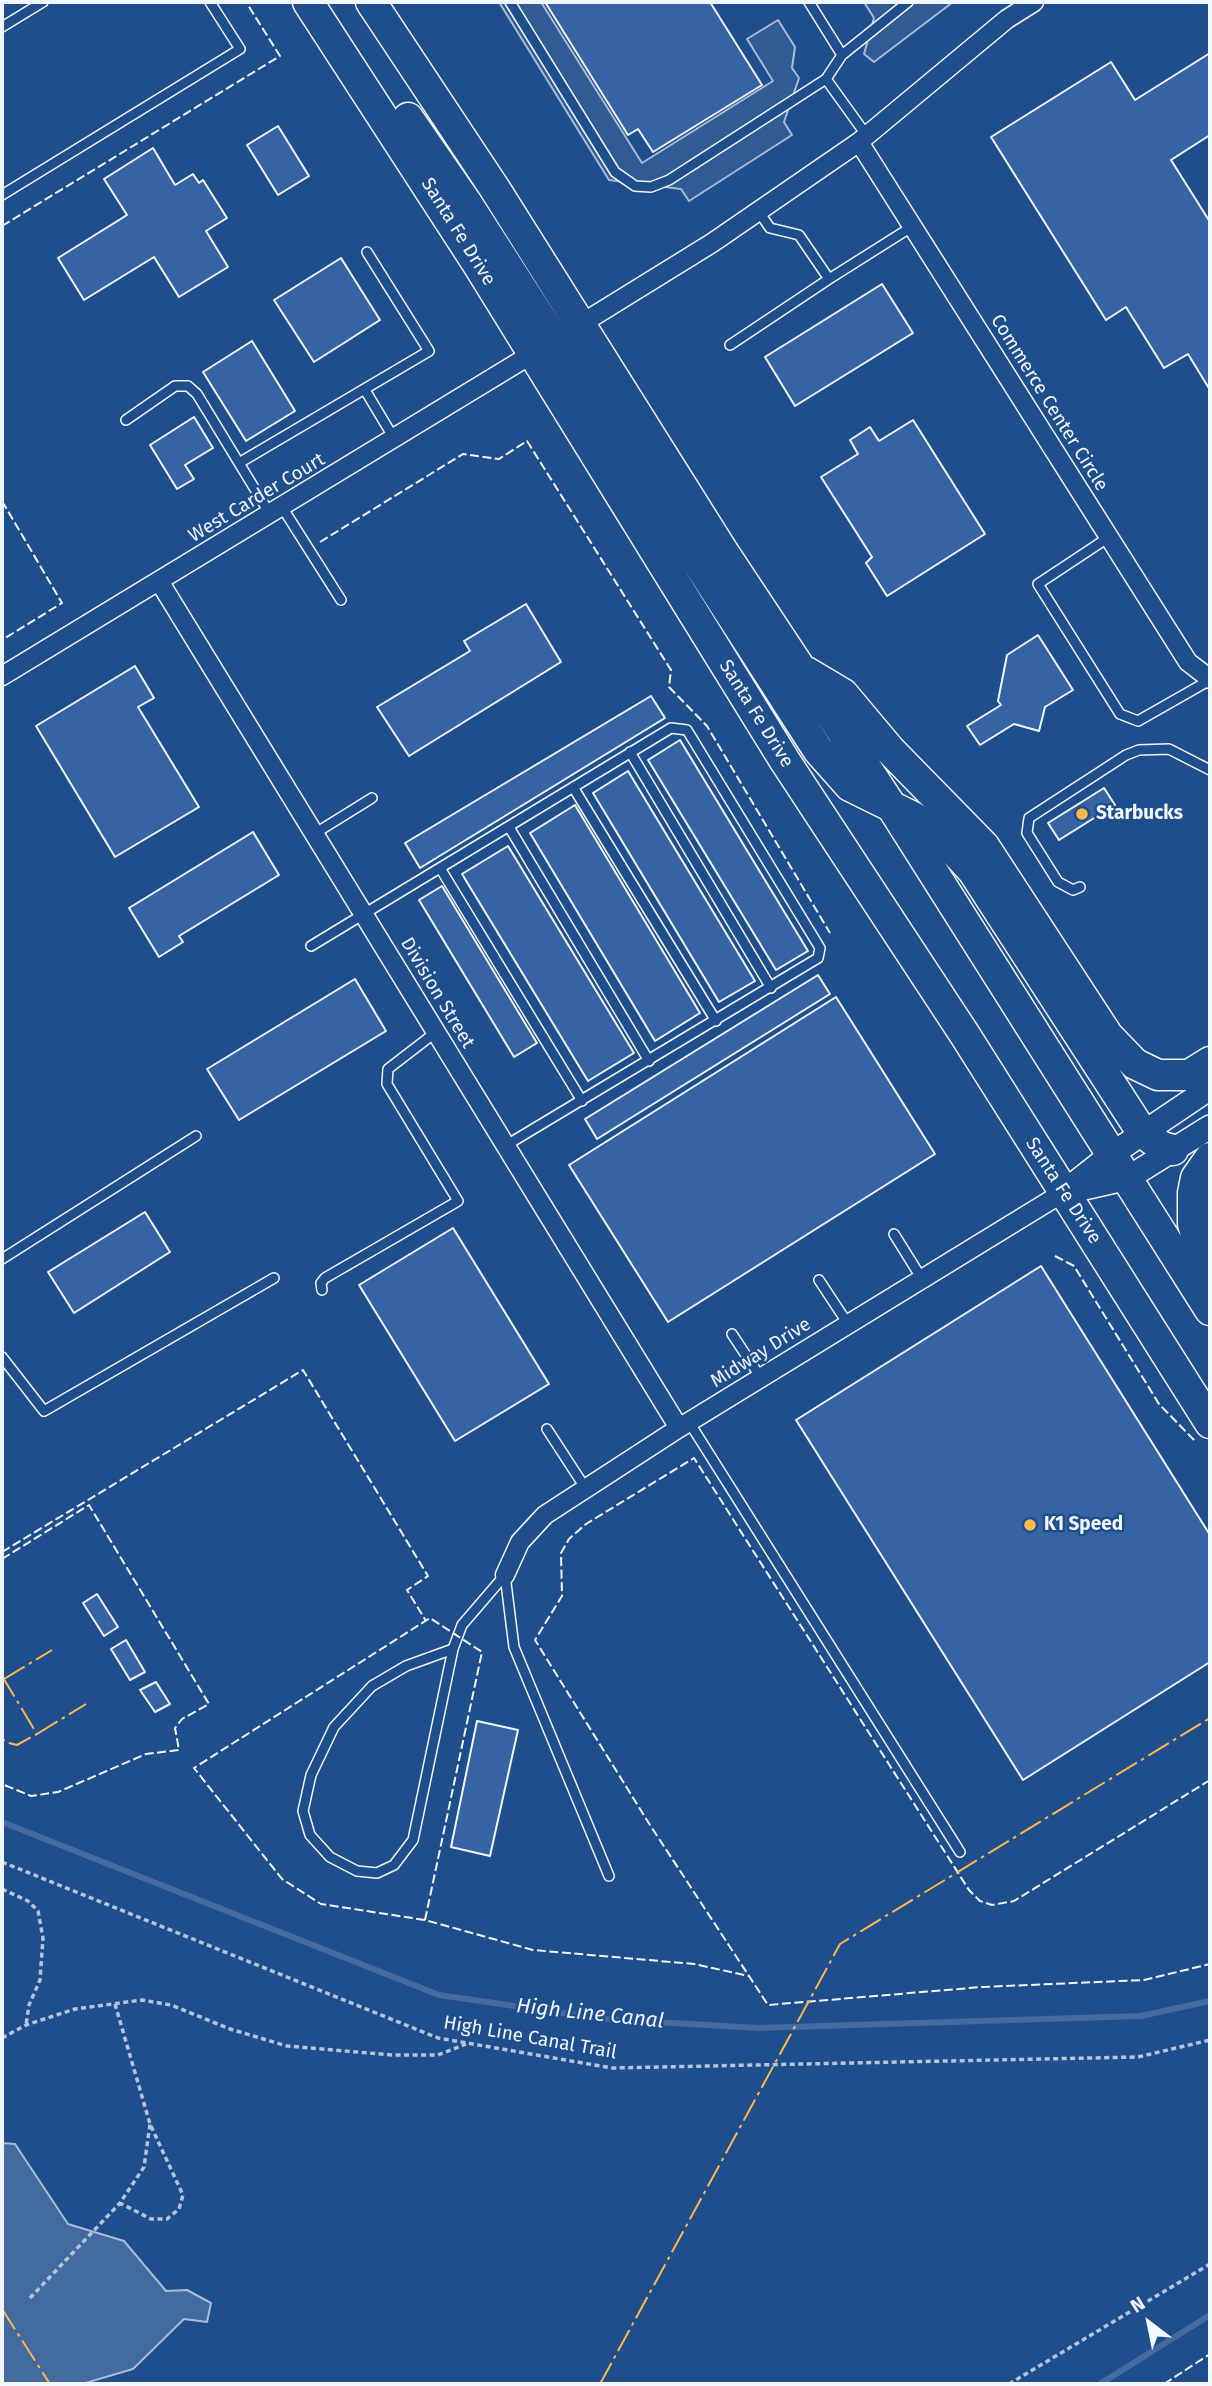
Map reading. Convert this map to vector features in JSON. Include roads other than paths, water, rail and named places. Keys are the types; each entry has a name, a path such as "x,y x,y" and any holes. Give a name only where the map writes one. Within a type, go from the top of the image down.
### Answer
{"highway":[{"name":"Santa Fe Drive","path":"308,2 419,171 785,761 1210,1423"},
{"path":"319,2 330,11 386,87 468,205 818,750 850,786 913,817 948,844 973,872 1142,1132 1162,1147 1173,1150"},
{"path":"371,2 890,804 1210,1310"},
{"path":"801,669 843,694 890,750 984,846 1108,1036 1135,1064 1158,1075 1189,1075 1210,1062"},
{"path":"1210,1158 1196,1178 1192,1193 1193,1224 1201,1251 1210,1265"}],"street":[{"path":"580,324 759,212 863,139 1007,19 1034,2"},
{"name":"Commerce Center Circle","path":"863,139 913,226 1188,662 1210,680"},
{"name":"West Carder Court","path":"2,676 533,354"},
{"name":"Division Street","path":"159,581 505,1146 684,1425"},
{"path":"1064,1192 1142,1132 1210,1088"},
{"path":"1064,1192 1128,1178 1210,1127"},
{"name":"Midway Drive","path":"505,1575 520,1542 537,1524 586,1489 684,1425 1064,1192"}],"lane":[{"path":"2,27 43,2"},
{"path":"2,195 240,49 211,2"},
{"path":"510,2 615,172 635,186 651,187 669,180 826,79 842,55 908,2"},
{"path":"808,2 842,55"},
{"path":"826,79 863,139"},
{"path":"759,212 770,228 799,235 829,279"},
{"path":"730,345 913,226"},
{"path":"239,463 429,351 367,252"},
{"path":"126,421 175,386 188,386 198,394 239,463 341,600"},
{"path":"365,390 395,440"},
{"path":"1109,537 1038,584 1120,714 1138,721 1210,680"},
{"path":"311,946 671,728 687,730 820,948 815,962 505,1146"},
{"path":"1080,887 1073,890 1058,882 1027,834 1029,818 1126,755 1139,750 1169,749 1210,770"},
{"path":"630,752 771,988"},
{"path":"573,787 716,1021"},
{"path":"314,834 372,798"},
{"path":"509,827 649,1061"},
{"path":"440,868 582,1101"},
{"path":"322,1290 325,1278 458,1201 387,1084 388,1069 436,1032"},
{"path":"2,1259 195,1136"},
{"path":"894,1234 922,1279"},
{"path":"2,1357 44,1411 274,1278"},
{"path":"819,1280 848,1324"},
{"path":"732,1334 761,1378"},
{"path":"684,1425 960,1852"},
{"path":"547,1429 586,1489"},
{"path":"453,1649 406,1666 372,1686 334,1727 311,1775 303,1811 310,1835 330,1857 358,1871 377,1873 394,1865 413,1840 453,1649 462,1625 505,1575"},
{"path":"505,1575 514,1647 609,1876"}],"waterway":[{"name":"High Line Canal","path":"2,1822 439,1995 604,2019 758,2028 1141,2016 1210,2001"},
{"name":"High Line Canal","path":"1100,2384 1210,2315"}],"place":[{"name":"Starbucks","path":"1082,814"},
{"name":"K1 Speed","path":"1030,1525"}]}
